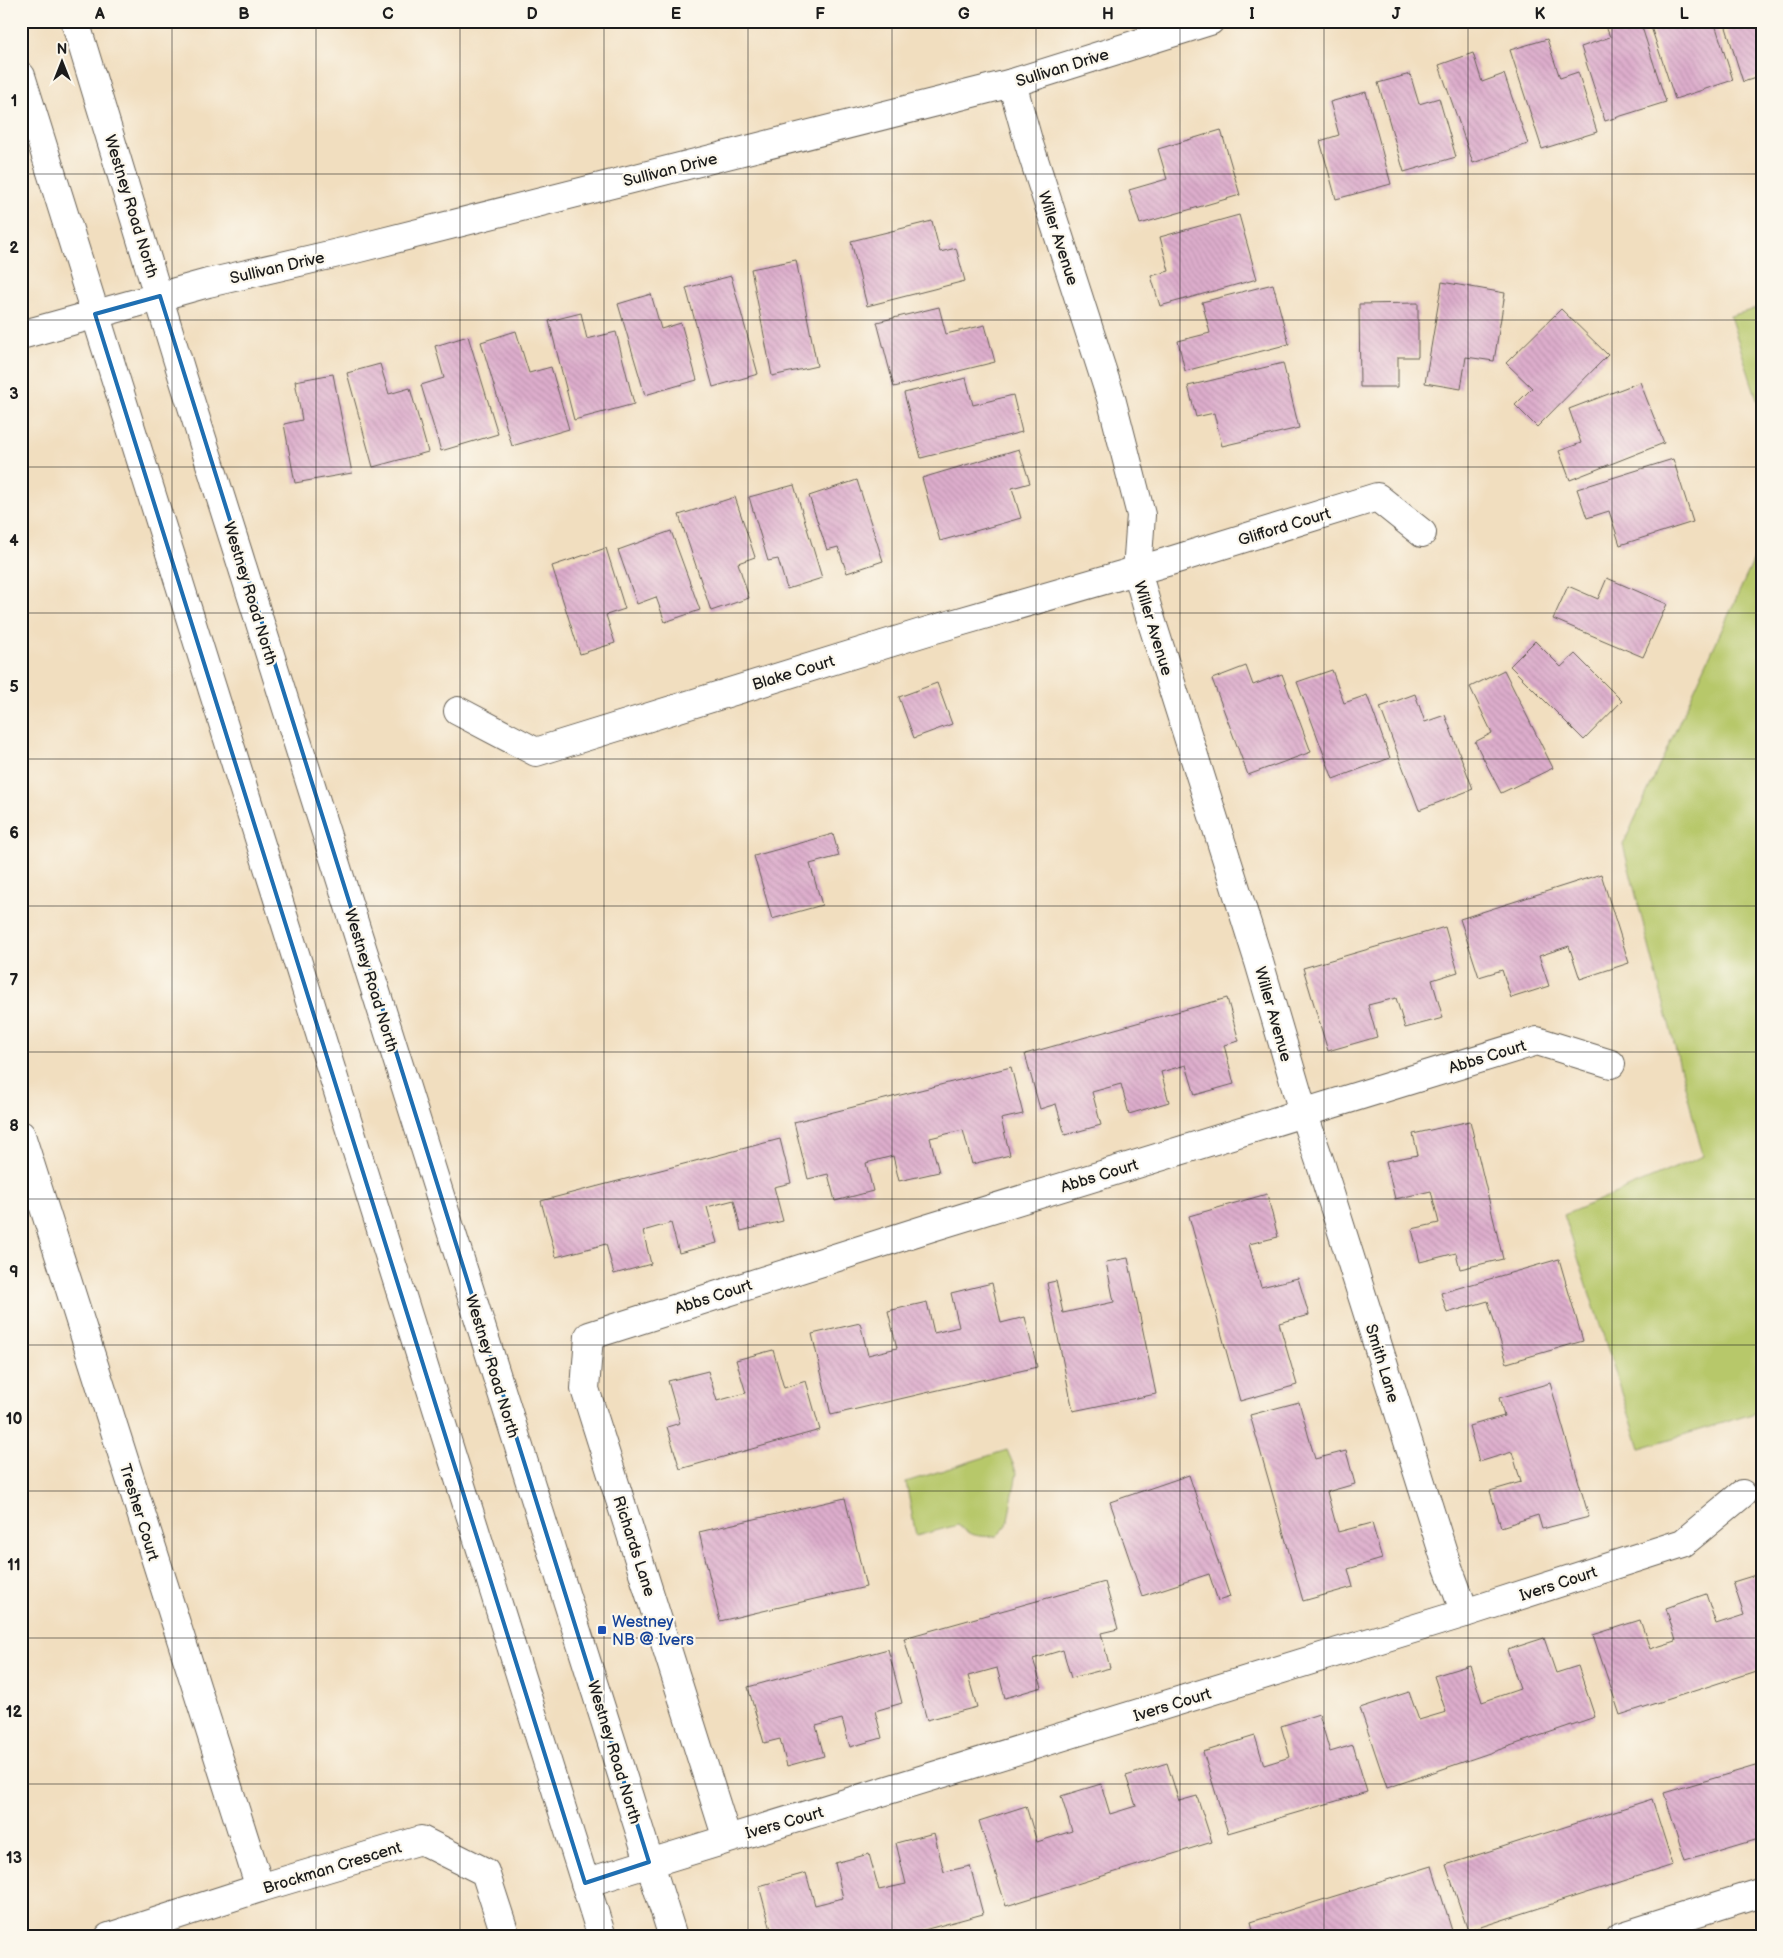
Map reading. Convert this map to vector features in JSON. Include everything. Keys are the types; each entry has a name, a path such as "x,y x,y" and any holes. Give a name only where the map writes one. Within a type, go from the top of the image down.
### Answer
{"street":[{"name":"Westney Road North","path":"75,21 160,296 186,387 673,1937"},
{"name":"Sullivan Drive","path":"21,335 128,304 1012,83 1210,21"},
{"path":"21,76 602,1937"},
{"name":"Willer Avenue","path":"1012,83 1029,144 1111,398 1141,515 1136,571 1259,962 1302,1112"},
{"name":"Glifford Court","path":"1136,571 1377,498 1422,532"},
{"name":"Blake Court","path":"458,711 536,752 928,631 1136,571"},
{"name":"Abbs Court","path":"589,1336 1302,1112 1537,1041 1611,1064"},
{"name":"Smith Lane","path":"1302,1112 1324,1174 1444,1559 1465,1613"},
{"name":"Tresher Court","path":"21,1135 260,1888"},
{"name":"Richards Lane","path":"589,1336 585,1389 727,1839"},
{"name":"Ivers Court","path":"585,1883 1465,1613 1683,1543 1742,1494"},
{"name":"Brockman Crescent","path":"110,1937 260,1888 422,1840 485,1872 506,1937"},
{"path":"1620,1937 1761,1895"}],"highlighted area":[{"path":"160,296 649,1862 585,1883 95,314"}],"green space":[{"path":"1762,307 1762,415 1730,316"},
{"path":"1762,542 1762,1411 1640,1448 1564,1215 1703,1156 1623,845"},
{"path":"1007,1450 1017,1473 1007,1525 997,1536 976,1535 967,1532 958,1525 916,1536 906,1482"}],"building":[{"path":"1604,21 1640,21 1666,102 1605,121 1581,47 1610,37"},
{"path":"1649,21 1700,21 1701,24 1714,21 1733,80 1675,99"},
{"path":"1724,21 1762,21 1762,76 1743,82"},
{"path":"1547,39 1560,78 1578,72 1597,132 1542,149 1510,50"},
{"path":"1473,53 1482,82 1504,74 1528,144 1473,163 1439,65"},
{"path":"1410,74 1419,104 1439,98 1456,157 1404,172 1378,83"},
{"path":"1366,92 1391,184 1336,199 1320,141 1339,135 1330,102"},
{"path":"1221,130 1240,195 1140,224 1129,190 1167,179 1158,149"},
{"path":"1239,215 1257,279 1160,306 1151,276 1169,271 1160,237"},
{"path":"932,221 940,252 956,248 965,281 867,306 851,241"},
{"path":"796,260 817,366 772,376 751,269"},
{"path":"731,276 758,374 713,387 686,288"},
{"path":"1442,282 1505,293 1494,361 1466,357 1461,389 1425,383"},
{"path":"1273,284 1289,344 1185,371 1178,341 1210,333 1202,302"},
{"path":"651,294 661,329 681,323 697,380 645,395 618,304"},
{"path":"1418,303 1418,357 1398,357 1398,387 1360,387 1359,304"},
{"path":"939,307 946,334 985,325 995,362 894,387 877,322"},
{"path":"1561,309 1608,355 1537,427 1515,405 1532,388 1506,363"},
{"path":"581,313 587,339 616,332 634,404 574,420 549,321"},
{"path":"516,331 529,373 551,367 569,429 512,446 481,342"},
{"path":"468,336 498,434 441,451 421,385 444,378 435,346"},
{"path":"1283,363 1299,428 1222,446 1214,413 1196,417 1188,386"},
{"path":"380,364 389,394 410,388 428,452 373,467 347,373"},
{"path":"333,374 352,473 295,483 284,424 302,420 295,381"},
{"path":"966,378 973,405 1013,395 1022,432 921,458 904,393"},
{"path":"1640,382 1664,443 1570,480 1559,451 1581,443 1569,409"},
{"path":"1019,449 1030,483 1012,488 1021,518 940,541 922,478"},
{"path":"1673,459 1693,522 1620,545 1609,511 1587,518 1577,489"},
{"path":"857,480 883,561 847,573 838,547 827,550 809,496"},
{"path":"794,485 822,578 787,589 778,559 768,561 749,497"},
{"path":"735,497 755,557 738,563 749,598 711,611 679,515"},
{"path":"671,531 700,610 665,622 656,597 637,604 618,550"},
{"path":"606,548 625,609 606,615 615,643 580,654 552,566"},
{"path":"1607,578 1667,604 1643,657 1553,619 1568,586 1598,599"},
{"path":"1535,641 1561,667 1575,654 1622,701 1584,740 1510,666"},
{"path":"1246,666 1253,685 1282,674 1311,752 1248,775 1212,679"},
{"path":"1332,670 1344,703 1367,695 1390,758 1333,779 1297,682"},
{"path":"1504,670 1553,768 1501,793 1475,742 1492,733 1470,687"},
{"path":"937,683 952,724 914,738 899,697"},
{"path":"1415,694 1425,722 1445,715 1473,789 1419,810 1380,707"},
{"path":"833,834 839,856 810,864 822,905 772,919 754,856"},
{"path":"1601,874 1629,963 1580,979 1569,946 1539,956 1549,986 1511,998 1502,970 1479,977 1460,919"},
{"path":"1445,927 1458,972 1432,980 1443,1018 1405,1028 1396,998 1368,1005 1377,1037 1328,1051 1303,968"},
{"path":"1227,998 1239,1041 1224,1045 1234,1084 1195,1095 1186,1065 1161,1072 1169,1102 1129,1114 1121,1084 1092,1092 1101,1125 1065,1135 1056,1104 1040,1109 1025,1054"},
{"path":"1011,1067 1023,1114 1001,1119 1010,1155 972,1164 963,1130 930,1138 939,1172 899,1181 893,1156 866,1163 873,1191 835,1201 828,1174 808,1179 794,1122"},
{"path":"1470,1121 1503,1259 1460,1269 1456,1253 1420,1262 1412,1229 1439,1223 1431,1191 1395,1199 1386,1161 1418,1155 1413,1134"},
{"path":"780,1139 791,1183 774,1187 783,1221 741,1231 734,1200 707,1207 717,1243 679,1253 671,1223 643,1231 651,1264 614,1274 606,1244 556,1257 541,1201"},
{"path":"1267,1194 1278,1237 1249,1244 1261,1287 1298,1278 1309,1315 1279,1323 1297,1385 1240,1401 1189,1216"},
{"path":"1128,1258 1156,1394 1073,1411 1047,1283 1056,1281 1063,1313 1114,1302 1106,1262"},
{"path":"1559,1259 1583,1341 1507,1363 1488,1301 1447,1313 1441,1293"},
{"path":"992,1283 1001,1323 1025,1317 1037,1367 831,1415 812,1334 860,1323 868,1355 897,1348 888,1311 927,1302 934,1333 959,1327 951,1293"},
{"path":"773,1350 784,1388 806,1381 820,1430 680,1469 667,1427 680,1423 668,1381 708,1371 717,1401 746,1393 736,1360"},
{"path":"1550,1383 1589,1517 1542,1529 1538,1515 1501,1527 1490,1491 1521,1482 1512,1452 1479,1462 1469,1426 1504,1416 1499,1398"},
{"path":"1299,1402 1315,1459 1346,1451 1355,1484 1327,1492 1338,1532 1372,1523 1382,1559 1348,1569 1353,1587 1303,1601 1250,1415"},
{"path":"1189,1475 1230,1597 1218,1601 1209,1574 1142,1596 1110,1502"},
{"path":"845,1498 866,1587 720,1621 699,1532"},
{"path":"1762,1573 1762,1669 1620,1715 1593,1635 1640,1620 1650,1649 1676,1641 1666,1608 1706,1594 1716,1624 1744,1615 1733,1582"},
{"path":"1105,1582 1118,1629 1101,1633 1110,1668 1071,1678 1063,1650 1033,1659 1042,1687 1005,1698 997,1668 968,1676 977,1707 927,1720 904,1638"},
{"path":"1544,1638 1556,1673 1578,1666 1595,1717 1387,1788 1360,1708 1409,1692 1419,1720 1446,1712 1434,1676 1470,1665 1482,1702 1520,1689 1507,1650"},
{"path":"888,1649 902,1703 875,1711 882,1738 850,1747 842,1719 816,1726 824,1756 787,1766 780,1739 764,1743 748,1687"},
{"path":"1319,1714 1330,1752 1353,1745 1367,1792 1228,1833 1203,1752 1255,1736 1264,1765 1290,1757 1281,1726"},
{"path":"1167,1763 1179,1801 1197,1796 1212,1842 1006,1906 979,1821 1026,1806 1037,1842 1072,1831 1061,1796 1101,1784 1110,1814 1136,1806 1126,1776"},
{"path":"1762,1764 1762,1838 1685,1861 1664,1793"},
{"path":"1652,1799 1673,1865 1468,1931 1446,1865"},
{"path":"934,1833 944,1872 970,1866 983,1914 898,1937 773,1937 759,1886 806,1873 815,1905 843,1898 835,1863 869,1854 879,1890 906,1884 896,1843"},
{"path":"1432,1866 1453,1934 1444,1937 1255,1937 1251,1922"}],"place":[{"name":"Westney NB @ Ivers","path":"602,1630"}]}
